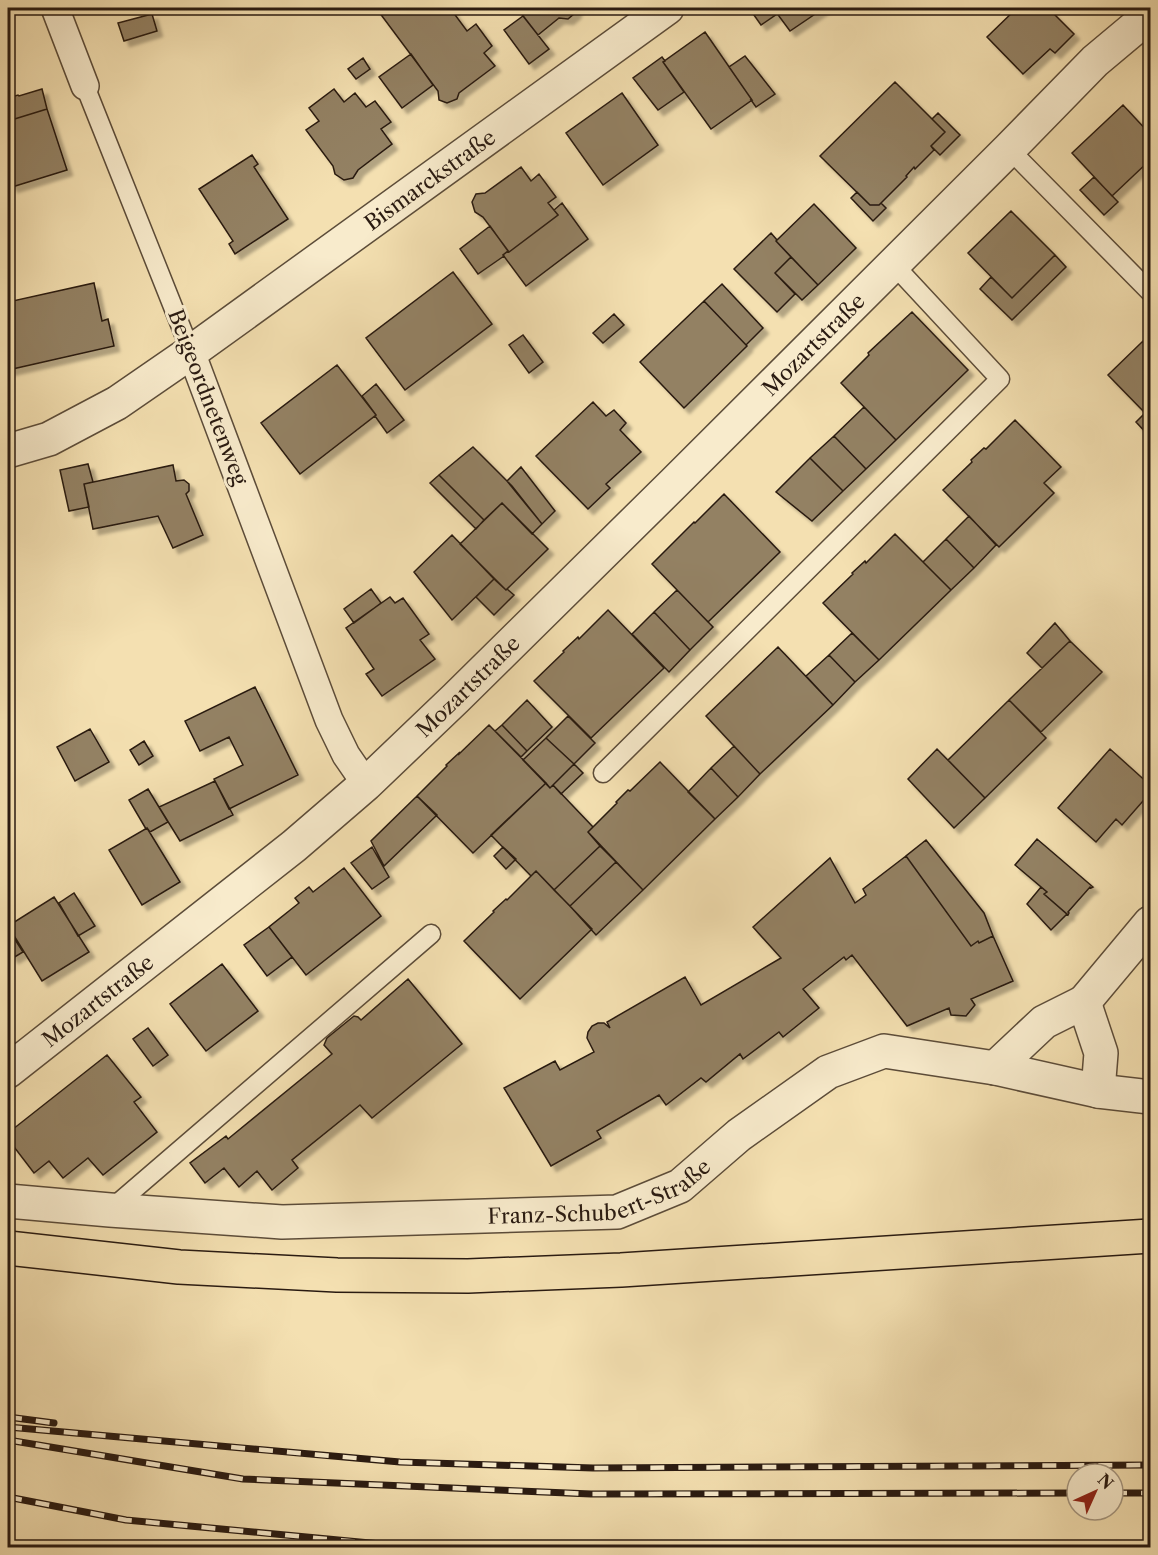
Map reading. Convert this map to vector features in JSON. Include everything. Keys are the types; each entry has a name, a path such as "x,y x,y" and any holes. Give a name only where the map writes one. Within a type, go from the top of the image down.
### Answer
{"main road":[{"path":"8,1248 179,1267 337,1275 468,1276 621,1270 1150,1236"}],"street":[{"name":"Beigeordnetenweg","path":"55,8 85,86"},
{"name":"Bismarckstraße","path":"8,451 49,439 107,408 191,352 667,8"},
{"name":"Mozartstraße","path":"8,1071 294,846 366,784 894,265 1095,61 1150,15"},
{"name":"Beigeordnetenweg","path":"191,352 329,720 346,754 366,784"},
{"path":"995,1068 1044,1022 1084,1002 1150,923"},
{"path":"1084,1002 1101,1053 1098,1091"},
{"name":"Franz-Schubert-Straße","path":"8,1201 282,1222 617,1212 680,1186 739,1135 828,1072 884,1051 995,1068 1098,1091 1150,1097"}],"lane":[{"name":"Beigeordnetenweg","path":"85,86 191,352"},
{"path":"1009,149 1150,292"},
{"path":"603,773 1000,380 894,265"},
{"path":"110,1210 430,933"}],"building":[{"path":"376,8 450,8 467,31 476,24 492,46 484,53 495,66 459,93 457,99 447,103 439,100 438,91"},
{"path":"517,8 577,8 568,19 559,18 538,35"},
{"path":"749,8 773,8 777,14 761,25"},
{"path":"773,8 824,8 790,31"},
{"path":"1017,8 1048,8 1074,34 1055,53 1050,49 1023,74 987,37"},
{"path":"152,14 157,31 124,41 118,23"},
{"path":"523,16 549,49 529,64 504,30"},
{"path":"705,32 752,100 711,129 663,62"},
{"path":"411,54 433,85 402,108 379,77"},
{"path":"745,56 775,94 756,107 729,67"},
{"path":"662,57 665,61 663,62 684,92 658,110 633,78"},
{"path":"363,58 370,69 356,79 348,69"},
{"path":"895,82 945,132 931,146 934,150 915,169 914,167 879,205 870,205 820,156"},
{"path":"42,89 47,109 8,121 8,98"},
{"path":"334,89 344,102 355,93 366,107 375,101 391,122 381,129 392,144 358,170 353,178 344,180 335,174 333,166 306,130 319,121 309,108"},
{"path":"622,93 658,145 603,185 566,133"},
{"path":"1123,105 1150,134 1150,160 1112,196 1072,153"},
{"path":"47,109 67,170 12,187 11,183 8,184 8,121"},
{"path":"938,113 960,135 940,155 931,146 945,132 932,119"},
{"path":"252,155 258,164 254,167 288,219 235,254 229,244 233,241 199,189"},
{"path":"521,167 531,181 539,174 556,197 548,203 558,215 509,252 483,217 475,212 472,202 476,194 485,193"},
{"path":"1094,177 1118,202 1104,215 1080,190"},
{"path":"857,192 870,205 881,203 886,208 873,221 851,198"},
{"path":"562,203 588,239 526,286 503,255 558,215 554,210"},
{"path":"814,204 856,248 818,285 776,241"},
{"path":"1011,211 1055,255 1012,298 968,253"},
{"path":"490,226 508,251 478,274 460,249"},
{"path":"771,233 791,257 775,273 795,294 777,312 734,269"},
{"path":"1055,255 1066,267 1012,320 980,289 991,277 1012,298"},
{"path":"791,257 818,285 802,300 775,273"},
{"path":"453,272 492,324 405,390 366,338"},
{"path":"94,283 102,321 108,319 114,346 8,370 8,302"},
{"path":"722,284 763,328 746,345 704,301"},
{"path":"704,301 747,346 684,408 640,362"},
{"path":"912,312 968,370 896,440 841,383 869,355 868,353"},
{"path":"614,314 624,325 603,343 593,333"},
{"path":"523,335 543,362 529,373 509,345"},
{"path":"1143,341 1150,349 1150,437 1136,422 1145,413 1108,375"},
{"path":"337,365 376,415 300,474 261,423"},
{"path":"376,384 404,420 387,433 362,396"},
{"path":"593,402 606,416 614,410 626,423 620,430 641,452 606,484 610,488 588,509 536,456"},
{"path":"864,407 896,440 866,469 834,436"},
{"path":"1015,420 1061,467 1044,483 1054,493 999,547 943,490 972,462 971,460 984,448 986,449"},
{"path":"834,436 866,469 843,491 810,458"},
{"path":"473,447 512,486 542,524 532,534 502,503 484,520 439,475"},
{"path":"810,458 843,491 812,521 776,492"},
{"path":"88,464 93,482 84,484 89,507 69,511 60,470"},
{"path":"173,465 176,481 184,480 189,484 189,491 186,494 203,535 173,548 158,516 93,529 84,484"},
{"path":"521,467 555,511 542,524 507,481"},
{"path":"439,475 484,520 476,529 430,483"},
{"path":"724,494 780,552 708,622 652,564"},
{"path":"502,503 548,549 506,590 460,544"},
{"path":"969,516 996,545 974,568 946,539"},
{"path":"895,534 951,590 879,660 823,603"},
{"path":"452,535 494,579 452,620 414,572"},
{"path":"946,539 974,568 951,590 923,562"},
{"path":"494,579 514,595 494,615 476,597"},
{"path":"371,589 381,603 354,623 344,609"},
{"path":"677,590 713,627 690,650 654,612"},
{"path":"390,597 395,603 403,598 429,634 420,640 435,659 382,696 366,674 374,669 346,628"},
{"path":"608,610 664,668 591,738 534,681"},
{"path":"654,612 690,650 669,672 632,634"},
{"path":"1055,623 1070,641 1042,668 1027,653"},
{"path":"852,633 879,660 855,682 829,655"},
{"path":"1070,641 1102,672 1041,732 1009,700"},
{"path":"778,647 833,705 760,774 706,716"},
{"path":"829,655 855,682 833,705 806,676"},
{"path":"255,687 298,775 229,809 214,779 243,765 229,737 200,751 185,721"},
{"path":"527,700 552,727 527,751 502,725"},
{"path":"1009,700 1046,738 985,798 948,760"},
{"path":"568,716 595,743 574,764 546,738"},
{"path":"489,725 546,783 473,853 417,796"},
{"path":"502,725 527,751 521,757 495,731"},
{"path":"90,729 109,762 75,781 57,747"},
{"path":"546,738 574,764 550,788 523,760"},
{"path":"144,741 153,756 139,765 130,750"},
{"path":"734,746 760,774 738,797 711,768"},
{"path":"937,749 985,798 954,828 908,779"},
{"path":"1110,749 1150,785 1150,793 1122,825 1116,819 1096,842 1058,808"},
{"path":"660,762 715,819 643,890 588,832 628,790 630,791"},
{"path":"574,764 583,773 561,794 553,785"},
{"path":"711,768 738,797 715,819 688,792"},
{"path":"215,781 233,815 180,841 159,807"},
{"path":"546,783 550,788 553,785 593,827 588,832 600,846 554,890 536,871 531,876 491,835"},
{"path":"148,789 168,822 150,832 129,800"},
{"path":"417,796 437,815 384,866 371,841"},
{"path":"147,828 180,882 142,905 109,850"},
{"path":"1037,839 1093,887 1090,887 1068,912 1068,915 1044,894 1047,892 1015,865"},
{"path":"926,840 984,913 993,936 971,946 906,856"},
{"path":"600,846 616,862 570,906 554,890"},
{"path":"372,847 389,877 372,889 351,863"},
{"path":"503,847 516,859 506,869 494,856"},
{"path":"906,856 971,946 993,936 1013,981 971,999 975,1005 966,1016 951,1015 949,1008 907,1026 852,955 846,960 844,957 803,989 819,1008 783,1037 779,1032 743,1059 740,1054 706,1082 701,1078 666,1105 659,1095 597,1131 601,1138 551,1166 504,1088 555,1061 560,1070 594,1052 587,1038 592,1026 604,1023 610,1028 607,1022 685,977 701,1005 781,958 753,927 830,858 855,903 866,895 863,889"},
{"path":"616,862 643,890 596,935 570,906"},
{"path":"344,868 381,916 306,975 269,927 299,903 295,898 309,887 313,892"},
{"path":"536,871 592,929 520,999 464,941"},
{"path":"1041,887 1047,892 1044,894 1067,914 1051,930 1027,904"},
{"path":"74,893 95,926 78,936 59,903"},
{"path":"54,897 89,952 42,981 8,926"},
{"path":"269,927 292,957 267,976 244,945"},
{"path":"9,930 23,952 13,958 8,950"},
{"path":"222,964 258,1011 206,1051 170,1004"},
{"path":"408,979 462,1044 372,1118 360,1105 292,1160 298,1168 272,1190 257,1171 239,1187 224,1168 205,1183 190,1163 226,1136 228,1139 332,1054 324,1045 327,1038 354,1016 361,1020"},
{"path":"148,1028 168,1055 153,1066 133,1039"},
{"path":"107,1055 141,1097 134,1102 157,1132 103,1175 88,1158 63,1178 49,1161 34,1173 8,1139 8,1133"}],"railway":[{"path":"8,1417 54,1423"},
{"path":"8,1427 400,1462 593,1468 1150,1465"},
{"path":"8,1440 243,1479 591,1494 1065,1493"},
{"path":"1125,1493 1150,1493"},
{"path":"8,1497 126,1520 423,1548"}]}
